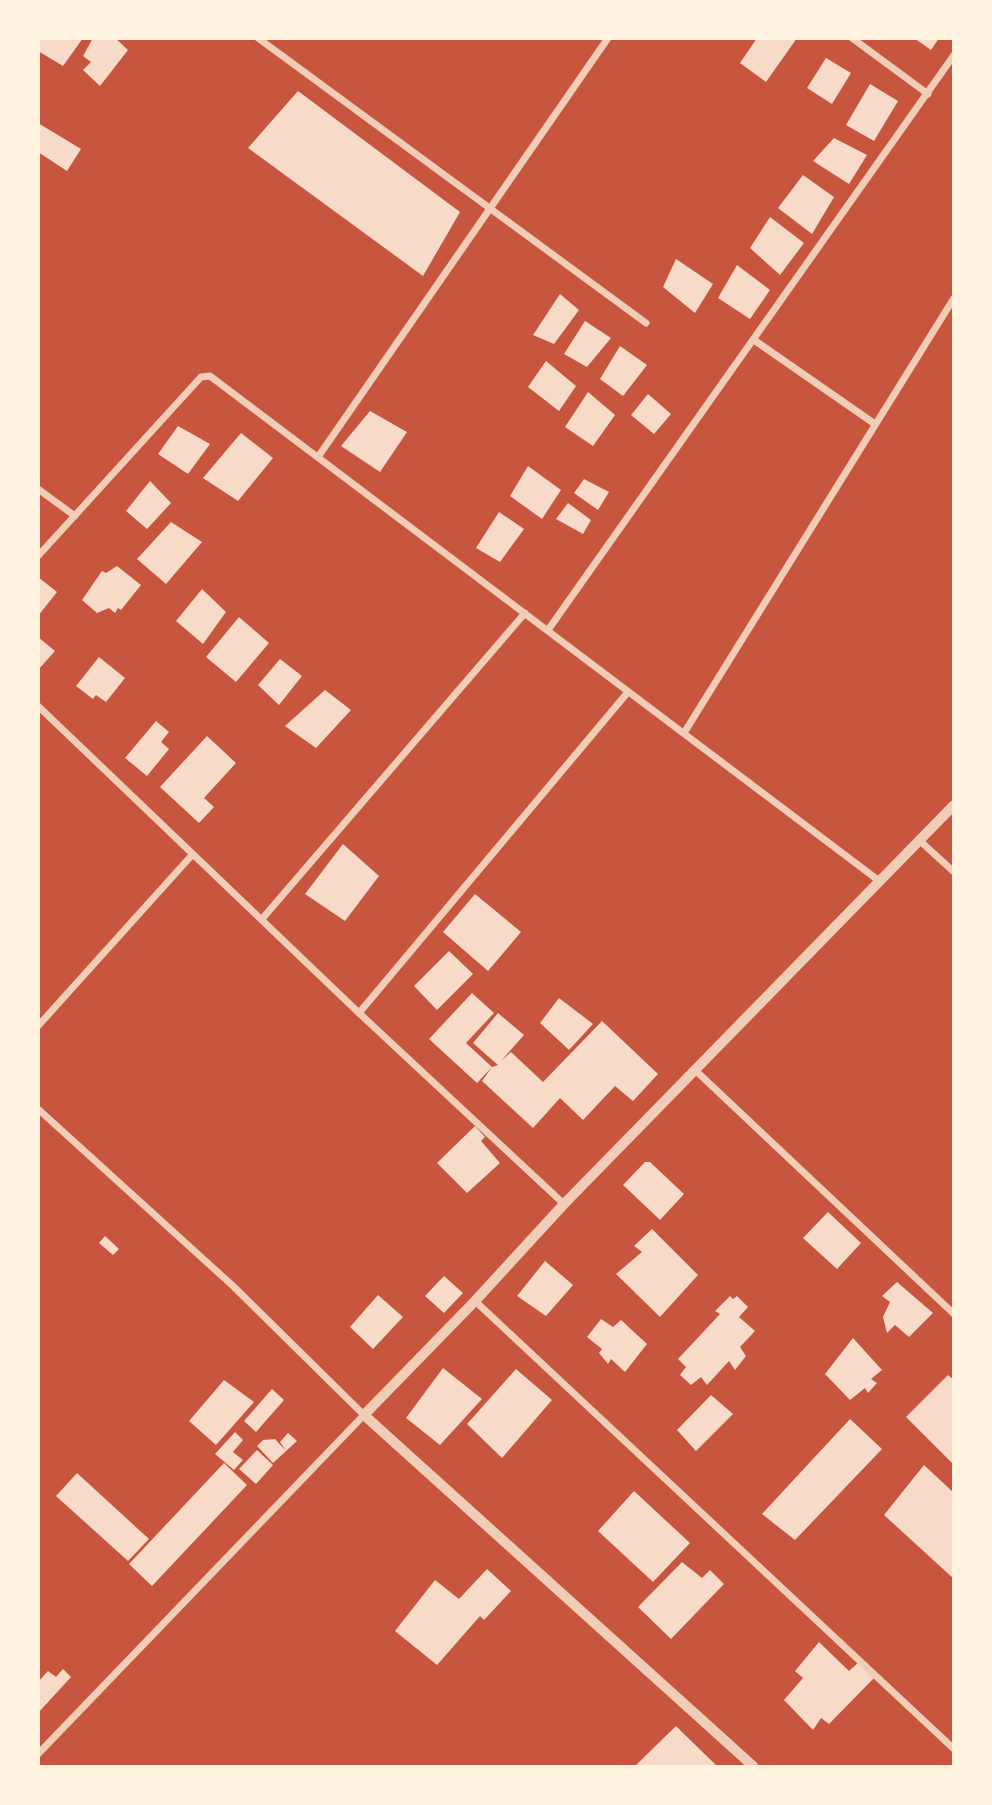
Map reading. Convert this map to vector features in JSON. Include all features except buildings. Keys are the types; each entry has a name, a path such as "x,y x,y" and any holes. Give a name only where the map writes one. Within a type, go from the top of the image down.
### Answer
{"street":[{"path":"258,38 646,323"},
{"path":"317,457 608,38"},
{"path":"852,38 928,94"},
{"path":"548,631 954,55"},
{"path":"684,733 954,298"},
{"path":"754,340 875,424"},
{"path":"38,556 201,377 210,376 878,880"},
{"path":"38,489 75,516"},
{"path":"262,919 525,613"},
{"path":"359,1013 628,692"},
{"path":"38,706 192,855 564,1204"},
{"path":"38,1754 475,1301 564,1204 954,805"},
{"path":"919,841 954,872"},
{"path":"38,1026 192,855"},
{"path":"695,1070 954,1314"},
{"path":"38,1109 233,1286 364,1415 753,1766"},
{"path":"475,1301 954,1749"}]}
